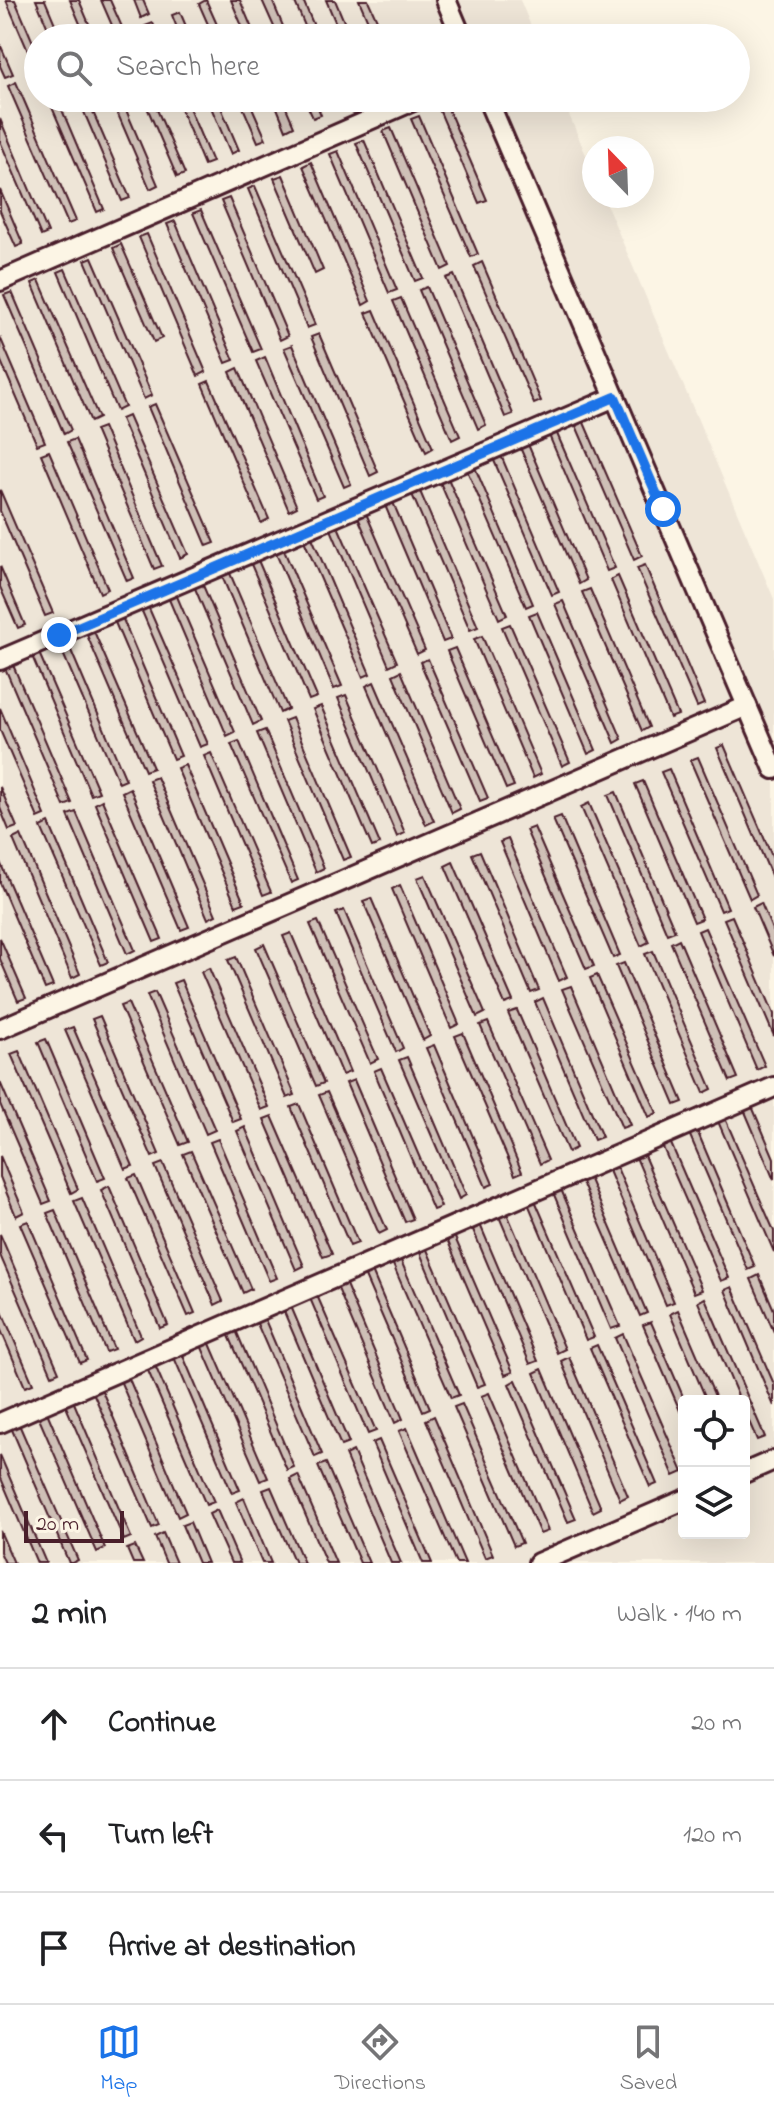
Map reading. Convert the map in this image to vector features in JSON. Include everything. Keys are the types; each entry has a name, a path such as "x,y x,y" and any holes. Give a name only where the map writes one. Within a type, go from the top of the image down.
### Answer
{"lane":[{"path":"446,0 456,24"},
{"path":"0,281 388,112"},
{"path":"493,112 774,769"},
{"path":"0,660 615,397"},
{"path":"0,1029 747,706"},
{"path":"0,1423 774,1087"},
{"path":"750,1470 774,1460"},
{"path":"538,1563 678,1503"}],"shaded area":[{"path":"0,0 520,0 530,24 24,24 24,112 568,112 582,145 582,208 608,208 774,599 774,1563 0,1563"}],"building":[{"path":"6,0 15,0 25,24 24,42"},
{"path":"36,0 45,0 55,24 46,24"},
{"path":"70,0 79,0 89,24 80,24"},
{"path":"101,0 110,0 121,24 111,24"},
{"path":"134,0 143,0 149,14 141,18"},
{"path":"206,0 217,24 208,24 199,4"},
{"path":"231,0 240,0 250,24 241,24"},
{"path":"262,0 272,0 282,24 273,24"},
{"path":"294,0 303,0 313,24 304,24"},
{"path":"326,0 335,0 345,24 336,24"},
{"path":"359,0 368,0 379,24 369,24"},
{"path":"180,12 185,24 176,24 172,15"},
{"path":"0,44 13,74 5,77 0,66"},
{"path":"16,82 24,101 24,112 29,112 76,221 68,224 8,86"},
{"path":"54,112 63,112 104,209 97,212"},
{"path":"84,112 93,112 130,198 122,201"},
{"path":"117,112 127,112 158,185 150,189"},
{"path":"149,112 158,112 185,174 177,177"},
{"path":"182,112 191,112 212,162 204,165"},
{"path":"213,112 223,112 239,150 231,154"},
{"path":"245,112 254,112 266,139 258,142"},
{"path":"279,112 288,112 294,126 286,130"},
{"path":"310,112 320,112 321,115 313,118"},
{"path":"440,112 449,112 487,200 479,203"},
{"path":"419,116 478,254 471,257 411,119"},
{"path":"0,119 48,233 41,236 0,141"},
{"path":"391,128 450,266 442,270 383,131"},
{"path":"364,140 423,278 415,281 356,143"},
{"path":"338,151 397,290 389,293 330,154"},
{"path":"311,162 370,301 363,305 303,166"},
{"path":"283,175 323,270 315,274 274,178"},
{"path":"255,186 315,325 307,328 248,189"},
{"path":"0,190 23,244 16,247 0,211"},
{"path":"229,198 288,336 280,340 221,201"},
{"path":"201,210 261,349 253,352 193,213"},
{"path":"175,221 234,360 226,363 167,224"},
{"path":"147,234 206,372 198,376 139,237"},
{"path":"121,244 162,338 154,342 113,248"},
{"path":"92,257 152,395 144,399 85,260"},
{"path":"482,262 541,401 534,404 474,266"},
{"path":"65,269 125,407 117,411 58,272"},
{"path":"454,275 513,414 505,417 446,278"},
{"path":"39,280 99,418 91,422 32,283"},
{"path":"427,287 486,425 478,429 419,290"},
{"path":"12,292 71,430 64,434 4,295"},
{"path":"401,298 460,436 452,440 393,301"},
{"path":"374,310 433,448 426,452 366,313"},
{"path":"319,334 378,472 370,476 311,337"},
{"path":"0,337 45,442 37,445 0,359"},
{"path":"292,345 351,484 344,487 284,348"},
{"path":"265,357 323,496 316,499 256,361"},
{"path":"238,368 297,507 289,511 230,372"},
{"path":"209,381 269,519 261,523 202,384"},
{"path":"155,404 215,543 207,546 148,407"},
{"path":"128,416 188,554 180,558 121,419"},
{"path":"582,418 642,556 634,560 574,421"},
{"path":"103,427 162,566 154,569 95,430"},
{"path":"555,429 615,568 607,571 548,433"},
{"path":"75,439 134,578 127,581 67,442"},
{"path":"527,442 586,580 579,584 519,445"},
{"path":"49,451 108,589 100,593 41,454"},
{"path":"500,453 559,592 552,595 492,456"},
{"path":"474,465 533,604 526,607 466,468"},
{"path":"447,476 507,615 499,619 439,480"},
{"path":"419,489 478,627 470,630 411,492"},
{"path":"0,490 53,613 45,616 0,511"},
{"path":"392,500 451,639 443,642 384,503"},
{"path":"365,511 425,650 417,654 357,515"},
{"path":"337,524 397,662 389,666 330,527"},
{"path":"311,535 370,674 363,677 303,538"},
{"path":"283,548 342,686 334,689 275,551"},
{"path":"257,558 317,697 309,700 250,562"},
{"path":"645,565 704,704 697,707 637,568"},
{"path":"0,566 25,625 18,628 0,587"},
{"path":"229,571 288,709 280,713 221,574"},
{"path":"618,576 678,715 670,718 611,580"},
{"path":"202,583 261,721 253,725 194,586"},
{"path":"590,589 649,727 642,731 582,592"},
{"path":"176,594 235,732 227,736 168,597"},
{"path":"563,601 622,739 615,743 555,604"},
{"path":"148,606 208,744 200,747 141,609"},
{"path":"537,612 596,750 588,754 529,615"},
{"path":"122,617 181,756 173,759 114,620"},
{"path":"510,624 570,762 562,766 502,627"},
{"path":"93,629 153,768 145,771 86,633"},
{"path":"482,636 541,774 533,778 474,639"},
{"path":"67,641 126,780 119,783 59,644"},
{"path":"455,648 514,786 506,789 447,651"},
{"path":"39,653 99,792 91,795 32,656"},
{"path":"428,659 488,798 480,801 420,662"},
{"path":"13,665 72,803 64,806 5,668"},
{"path":"401,671 460,809 452,813 393,675"},
{"path":"374,682 434,821 426,825 366,686"},
{"path":"346,695 405,833 397,837 338,698"},
{"path":"321,706 380,844 372,847 313,709"},
{"path":"0,708 45,815 38,818 0,730"},
{"path":"292,718 351,857 343,860 284,721"},
{"path":"265,730 324,868 316,872 257,733"},
{"path":"239,741 298,880 291,883 231,744"},
{"path":"724,745 774,861 774,882 717,748"},
{"path":"211,753 271,892 263,895 204,756"},
{"path":"698,757 757,895 750,899 690,760"},
{"path":"185,765 244,903 236,906 177,768"},
{"path":"669,769 728,908 721,911 661,772"},
{"path":"157,777 216,915 208,919 149,780"},
{"path":"643,781 702,919 694,922 635,784"},
{"path":"0,787 17,827 9,830 0,808"},
{"path":"130,788 189,927 181,930 122,792"},
{"path":"616,792 675,931 667,934 608,795"},
{"path":"102,800 162,939 154,942 95,804"},
{"path":"589,803 649,942 641,946 581,807"},
{"path":"76,812 135,950 127,954 68,815"},
{"path":"561,816 620,955 613,958 553,819"},
{"path":"49,823 108,962 101,965 41,827"},
{"path":"534,827 594,966 586,969 526,830"},
{"path":"21,835 80,974 72,978 13,839"},
{"path":"508,839 567,977 559,981 500,842"},
{"path":"480,851 539,990 531,993 472,854"},
{"path":"0,862 53,986 45,989 0,883"},
{"path":"453,862 513,1001 505,1004 445,866"},
{"path":"425,875 485,1013 477,1017 417,878"},
{"path":"400,885 459,1024 451,1028 392,889"},
{"path":"371,898 430,1036 423,1040 363,901"},
{"path":"761,903 774,934 774,956 753,907"},
{"path":"344,910 403,1048 396,1052 336,913"},
{"path":"732,916 774,1014 774,1036 724,919"},
{"path":"318,921 378,1059 370,1063 310,924"},
{"path":"705,928 765,1066 757,1070 698,931"},
{"path":"291,933 350,1072 342,1075 283,936"},
{"path":"0,938 26,998 18,1001 0,959"},
{"path":"679,939 738,1078 730,1081 671,943"},
{"path":"264,944 324,1083 316,1086 256,948"},
{"path":"653,951 712,1089 704,1093 645,954"},
{"path":"236,957 295,1095 287,1098 228,960"},
{"path":"624,963 683,1102 675,1105 616,966"},
{"path":"209,968 269,1107 261,1110 201,972"},
{"path":"597,975 657,1113 649,1117 590,978"},
{"path":"181,980 241,1119 233,1122 173,983"},
{"path":"571,986 630,1125 622,1128 562,989"},
{"path":"155,992 215,1130 206,1134 147,995"},
{"path":"543,998 602,1137 594,1140 535,1002"},
{"path":"128,1003 188,1142 180,1145 120,1006"},
{"path":"517,1010 576,1148 568,1152 508,1013"},
{"path":"100,1016 159,1154 152,1157 92,1019"},
{"path":"488,1022 548,1160 540,1164 480,1025"},
{"path":"73,1027 133,1166 125,1169 65,1030"},
{"path":"463,1033 522,1172 515,1175 455,1036"},
{"path":"46,1039 105,1178 97,1181 38,1042"},
{"path":"434,1045 493,1184 486,1187 426,1048"},
{"path":"19,1051 78,1189 71,1193 11,1054"},
{"path":"407,1057 466,1195 459,1199 399,1060"},
{"path":"381,1068 441,1207 433,1210 374,1071"},
{"path":"354,1080 413,1219 405,1222 346,1083"},
{"path":"0,1082 51,1201 43,1204 0,1104"},
{"path":"327,1092 387,1230 379,1234 319,1095"},
{"path":"299,1104 358,1243 350,1246 291,1107"},
{"path":"751,1104 774,1158 774,1180 743,1107"},
{"path":"272,1116 332,1254 323,1257 264,1119"},
{"path":"724,1116 774,1231 774,1252 717,1119"},
{"path":"245,1127 304,1266 296,1270 237,1131"},
{"path":"696,1128 755,1267 748,1270 688,1131"},
{"path":"218,1139 277,1278 269,1281 210,1142"},
{"path":"669,1139 729,1278 721,1281 661,1143"},
{"path":"191,1151 251,1289 243,1293 183,1154"},
{"path":"642,1151 702,1290 694,1293 635,1155"},
{"path":"0,1156 24,1212 16,1216 0,1177"},
{"path":"163,1163 223,1301 215,1305 155,1166"},
{"path":"615,1163 674,1302 666,1305 607,1166"},
{"path":"136,1175 195,1313 188,1316 128,1178"},
{"path":"588,1175 647,1313 640,1316 580,1178"},
{"path":"109,1186 168,1325 160,1328 101,1190"},
{"path":"560,1187 620,1326 611,1329 552,1190"},
{"path":"82,1198 141,1336 134,1340 74,1201"},
{"path":"534,1198 594,1337 586,1340 527,1201"},
{"path":"55,1210 114,1349 106,1352 47,1213"},
{"path":"506,1211 565,1349 557,1353 498,1214"},
{"path":"28,1221 87,1360 80,1363 20,1224"},
{"path":"479,1222 538,1361 530,1364 471,1225"},
{"path":"453,1233 513,1372 505,1375 446,1237"},
{"path":"0,1234 59,1372 52,1375 0,1255"},
{"path":"425,1245 485,1384 477,1387 418,1248"},
{"path":"399,1256 459,1395 451,1398 391,1260"},
{"path":"371,1269 430,1408 423,1411 363,1272"},
{"path":"759,1275 774,1310 774,1332 751,1279"},
{"path":"344,1280 403,1419 395,1423 336,1284"},
{"path":"732,1287 774,1384 774,1406 725,1290"},
{"path":"316,1293 376,1431 368,1434 309,1296"},
{"path":"705,1298 747,1395 737,1395 698,1302"},
{"path":"290,1304 349,1443 341,1446 282,1307"},
{"path":"0,1307 33,1384 25,1387 0,1328"},
{"path":"678,1310 714,1395 704,1395 670,1314"},
{"path":"263,1315 322,1454 315,1457 255,1319"},
{"path":"651,1322 682,1395 678,1395 678,1406 643,1325"},
{"path":"235,1328 294,1467 287,1470 227,1331"},
{"path":"623,1334 678,1460 678,1474 674,1476 615,1338"},
{"path":"208,1339 268,1478 260,1481 200,1343"},
{"path":"597,1345 657,1484 650,1487 590,1348"},
{"path":"181,1351 240,1490 232,1493 173,1355"},
{"path":"569,1357 628,1496 620,1500 561,1361"},
{"path":"154,1363 214,1502 206,1505 146,1366"},
{"path":"542,1369 601,1508 593,1512 534,1373"},
{"path":"127,1374 186,1513 178,1517 119,1378"},
{"path":"516,1380 576,1519 568,1522 509,1384"},
{"path":"100,1386 159,1525 152,1528 92,1390"},
{"path":"489,1393 548,1531 540,1534 481,1396"},
{"path":"72,1398 131,1537 124,1540 64,1402"},
{"path":"750,1402 765,1437 757,1440 750,1424"},
{"path":"462,1404 522,1543 514,1546 454,1407"},
{"path":"46,1410 105,1548 97,1552 37,1414"},
{"path":"434,1416 493,1555 485,1558 426,1420"},
{"path":"18,1422 78,1560 72,1563 69,1563 10,1425"},
{"path":"407,1428 465,1563 456,1563 399,1431"},
{"path":"379,1440 432,1563 423,1563 372,1443"},
{"path":"353,1451 401,1563 391,1563 345,1455"},
{"path":"0,1455 46,1563 37,1563 0,1476"},
{"path":"326,1463 369,1563 360,1563 318,1466"},
{"path":"298,1475 336,1563 326,1563 290,1479"},
{"path":"271,1487 304,1563 295,1563 263,1490"},
{"path":"244,1498 271,1563 262,1563 236,1502"},
{"path":"217,1510 240,1563 231,1563 209,1514"},
{"path":"190,1522 207,1563 198,1563 182,1525"},
{"path":"0,1531 14,1563 5,1563 0,1552"},
{"path":"163,1533 176,1563 166,1563 155,1537"},
{"path":"135,1546 143,1563 133,1563 127,1549"}],"route":[{"path":"59,635 615,397 663,509"}]}
